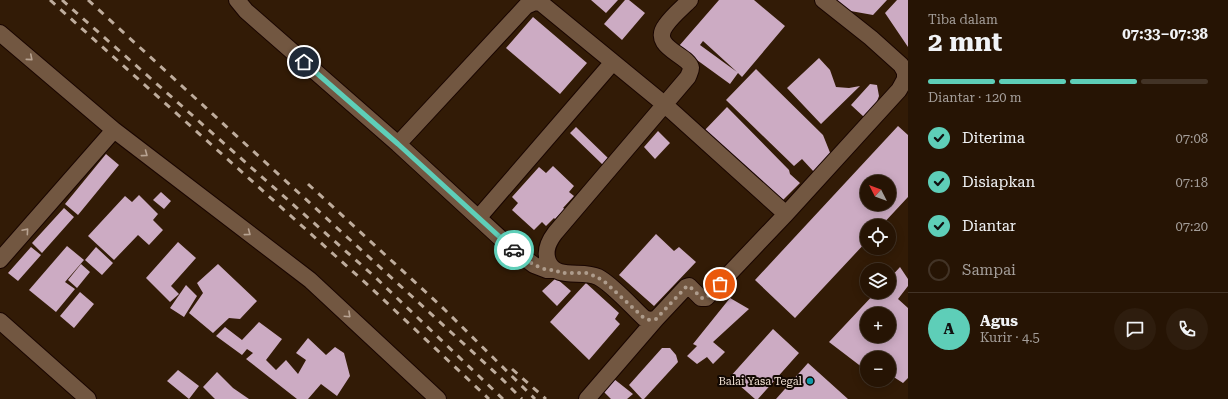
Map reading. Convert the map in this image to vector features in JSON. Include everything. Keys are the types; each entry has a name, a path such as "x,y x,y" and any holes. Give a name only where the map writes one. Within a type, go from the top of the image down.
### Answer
{"street":[{"path":"236,0 246,11 398,144 510,247 534,265 547,270 556,270"},
{"path":"656,319 650,320 644,318 606,283 597,277 587,273 560,273 549,264 546,250 548,243 555,233 688,77 691,71 689,64 666,45 663,40 665,26 690,0"},
{"path":"588,399 656,319 686,287 689,286 702,298 706,298 786,214 899,90 905,79 905,72 902,65 823,0"},
{"path":"398,144 526,6 535,2 541,3 664,104 786,214"},
{"path":"0,33 114,130 310,280 438,399"},
{"path":"478,217 613,62"},
{"path":"0,260 114,130"},
{"path":"0,321 88,399"}],"building":[{"path":"591,0 618,0 606,13"},
{"path":"625,0 629,0 645,13 622,40 604,24"},
{"path":"719,0 754,0 785,26 742,77 738,73 730,84 679,46","holes":["703,41 737,72 700,45"]},
{"path":"834,0 887,0 873,15 845,10"},
{"path":"897,0 908,0 908,47 885,13"},
{"path":"533,17 587,63 560,94 506,48"},
{"path":"819,58 830,70 836,87 849,88 860,86 821,124 787,88"},
{"path":"756,69 823,135 831,155 814,172 802,159 794,166 726,100"},
{"path":"870,84 877,85 879,96 876,104 864,117 851,105"},
{"path":"727,107 800,183 779,204 703,132"},
{"path":"898,126 908,135 908,197 896,210 896,175 860,175 860,211 895,211 888,219 860,219 860,248 795,318 755,280"},
{"path":"576,127 610,160 604,166 570,133"},
{"path":"658,131 670,143 655,159 644,147"},
{"path":"106,154 119,165 78,215 65,204"},
{"path":"553,166 574,186 569,192 574,196 563,208 565,209 555,219 554,218 546,226 542,222 534,230 512,210 518,203 512,197 539,167 546,173"},
{"path":"161,192 171,201 164,209 153,200"},
{"path":"139,195 158,214 153,220 163,230 149,245 138,235 114,260 88,236 125,196 132,202"},
{"path":"64,208 74,217 42,253 32,243"},
{"path":"656,234 674,251 679,247 696,262 654,306 619,275"},
{"path":"178,242 196,258 171,286 179,294 170,302 146,278"},
{"path":"67,246 84,260 65,282 75,289 56,312 29,290"},
{"path":"31,247 41,255 18,281 8,273"},
{"path":"96,247 113,263 102,275 85,260"},
{"path":"81,264 90,272 77,288 68,280"},
{"path":"218,264 257,301 240,319 229,318 213,333 189,313 203,293 197,283"},
{"path":"900,267 908,279 908,286 898,299 908,308 908,378 903,383 896,378 896,351 860,351 860,366 829,342 860,309 860,343 896,343 896,307 862,307 869,299 896,299 896,271"},
{"path":"556,278 571,291 557,306 542,291"},
{"path":"586,283 619,313 615,319 620,324 589,360 550,322"},
{"path":"186,285 197,296 184,317 170,308"},
{"path":"80,292 94,304 74,328 60,316"},
{"path":"730,298 749,309 713,342 725,352 713,364 707,357 697,364 687,356 697,346 693,344"},
{"path":"259,322 282,339 266,360 276,370 286,360 298,374 306,360 296,353 308,338 326,355 335,347 344,353 350,376 337,396 321,384 308,399 297,399 246,359 253,353 247,349 242,355 216,336 225,327 242,340"},
{"path":"773,329 799,353 758,399 755,399 730,377"},
{"path":"662,348 670,348 676,355 678,362 644,399 642,399 629,385"},
{"name":"Balai Yasa Tegal","path":"808,363 848,399 776,399"},
{"path":"178,370 199,386 189,399 167,381"},
{"path":"217,372 233,388 249,399 215,399 203,387"},
{"path":"614,379 633,394 627,399 611,399 602,390"}],"railway":[{"path":"50,0 369,286 489,399"},
{"path":"62,0 375,277 503,399"},
{"path":"88,0 500,377 522,399"},
{"path":"308,184 442,307 535,399"},
{"path":"512,369 546,399"}],"way so far":[{"path":"514,250 534,265 547,270 556,270 560,273 587,273 597,277 606,283 644,318 650,320 656,319 686,287 689,286 702,298 706,298 720,284"}],"place":[{"name":"Balai Yasa Tegal","path":"810,381"}],"route":[{"path":"304,62 398,144 514,250"}]}
